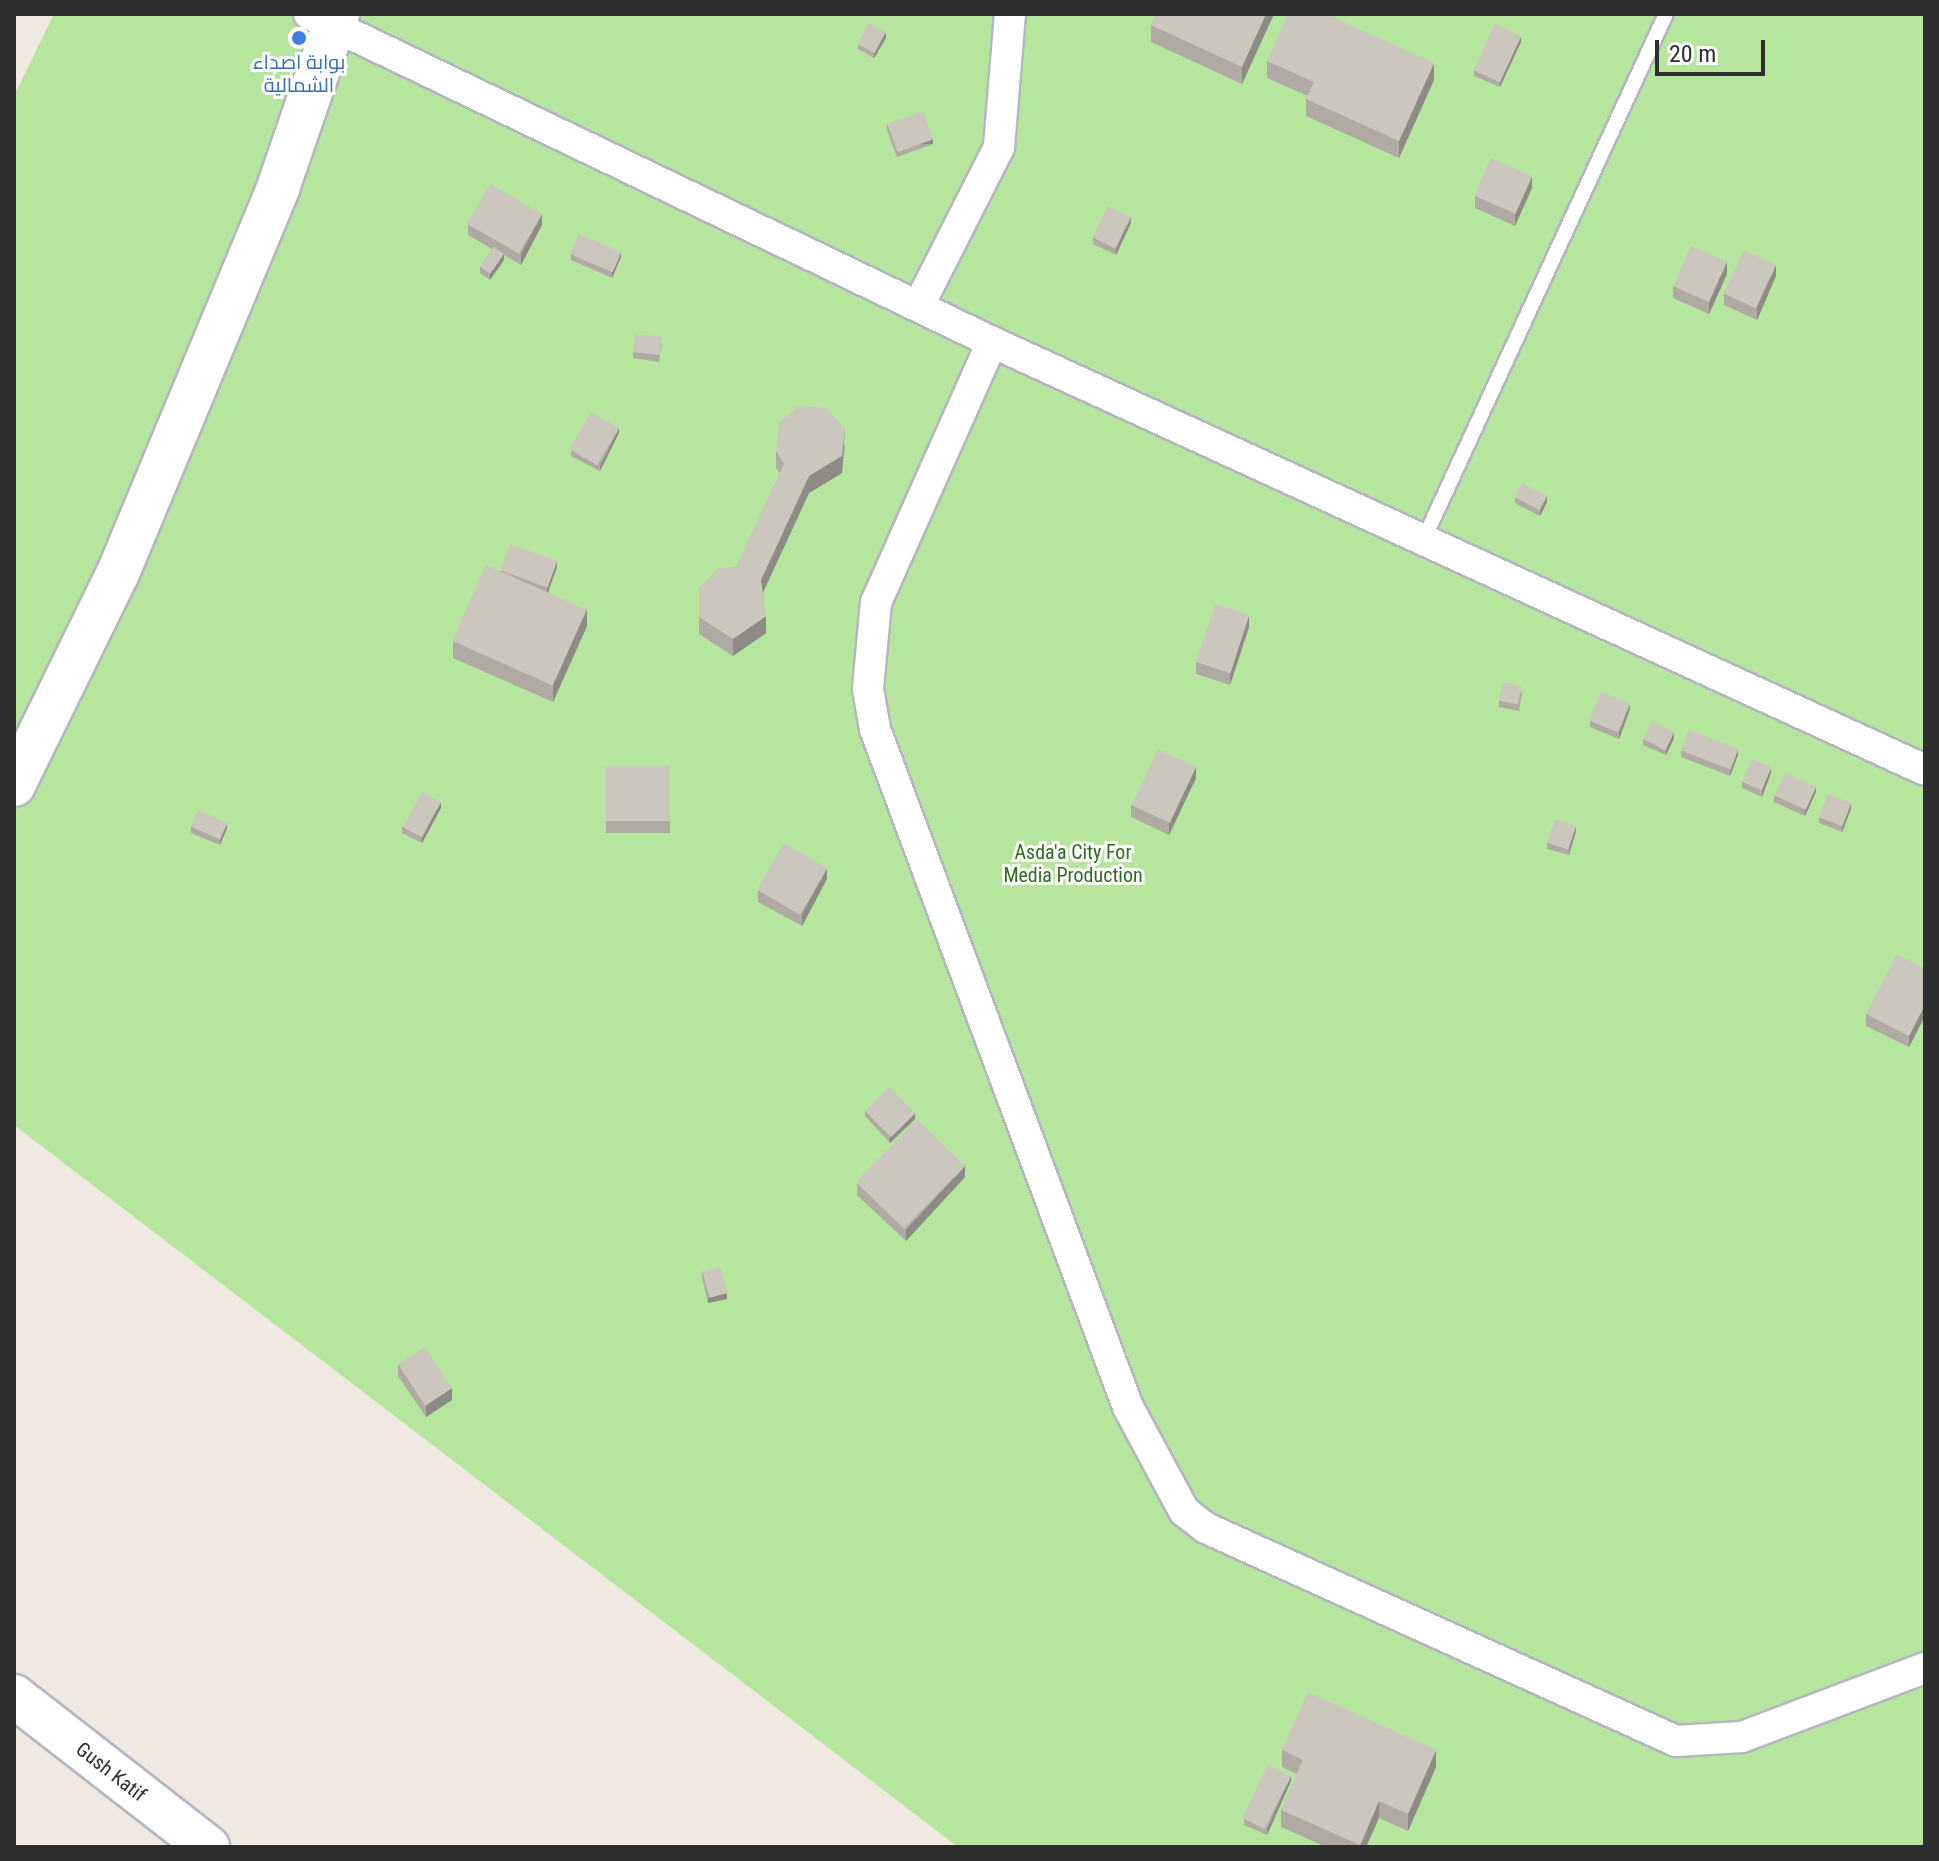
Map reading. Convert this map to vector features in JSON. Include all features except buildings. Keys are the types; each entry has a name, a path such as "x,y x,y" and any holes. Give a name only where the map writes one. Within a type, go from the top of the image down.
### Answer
{"main road":[{"path":"14,785 124,558 278,188 327,18"},
{"name":"Gush Katif","path":"14,1696 208,1847"}],"street":[{"path":"919,305 999,147 1010,14"},
{"path":"327,18 992,342 1925,770"},
{"path":"992,342 876,602 868,689 875,729 1128,1407 1184,1511 1206,1528 1676,1741 1742,1737 1925,1668"}],"lane":[{"path":"1423,541 1666,14"}],"green space":[{"name":"Asda'a City For Media Production","path":"54,14 1925,14 1925,1847 958,1847 14,1125 14,96"}],"place":[{"name":"بوابة اصداء الشمالية","path":"299,38"}]}
